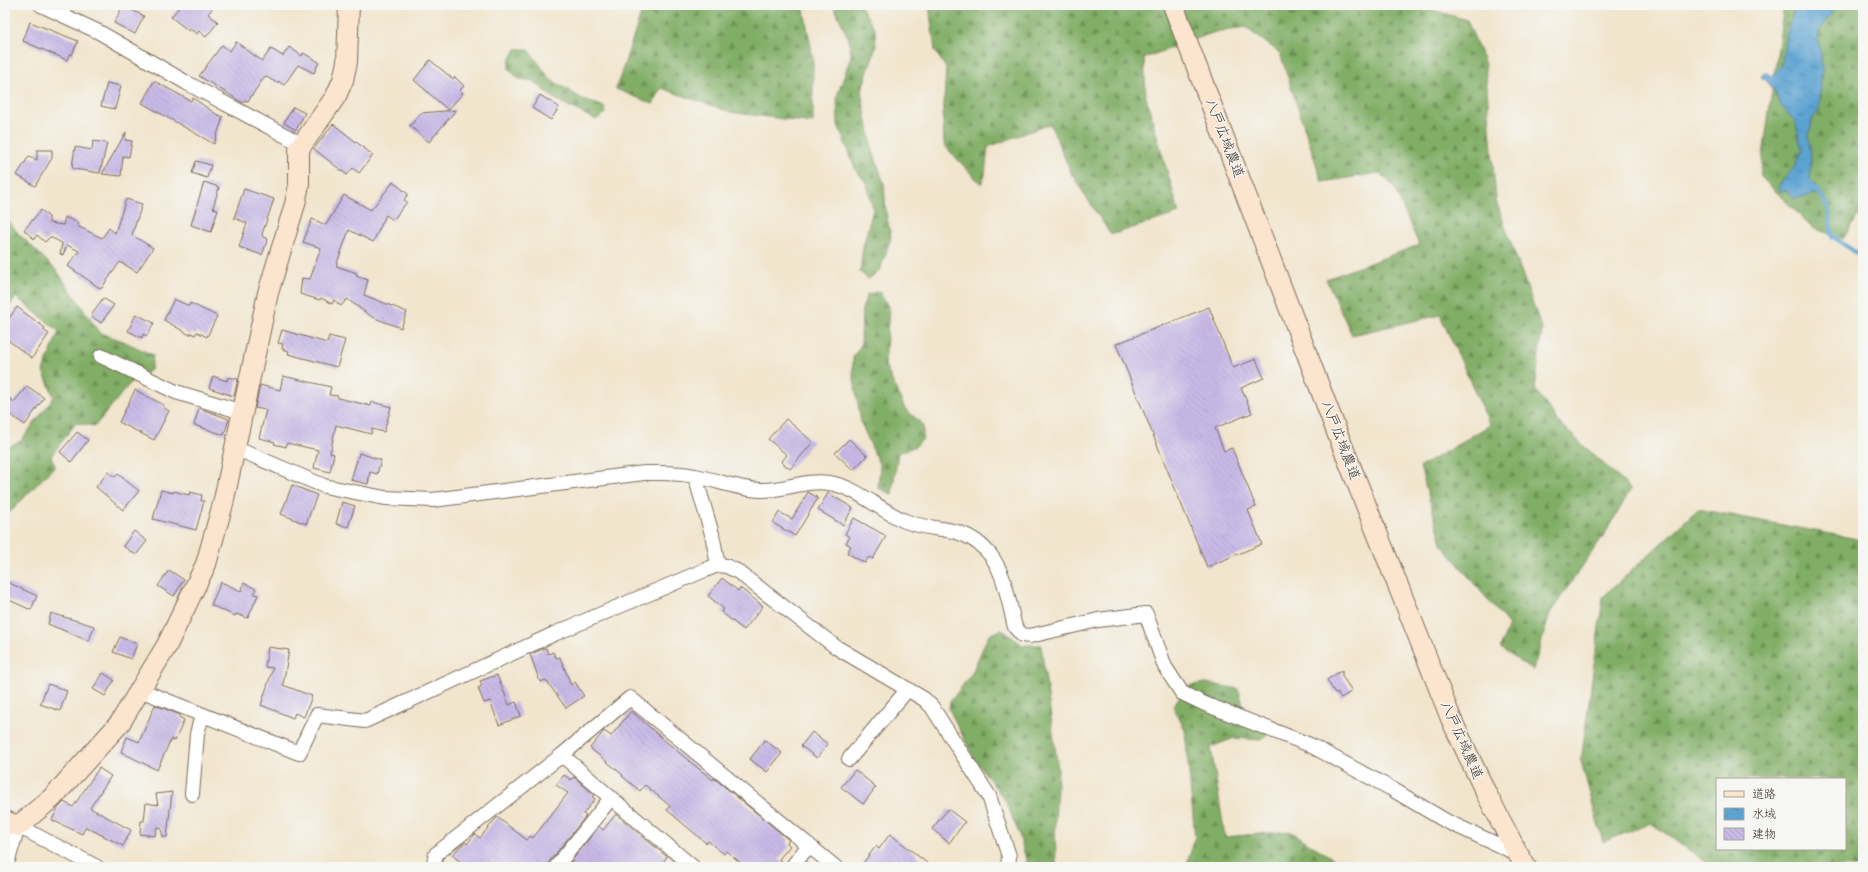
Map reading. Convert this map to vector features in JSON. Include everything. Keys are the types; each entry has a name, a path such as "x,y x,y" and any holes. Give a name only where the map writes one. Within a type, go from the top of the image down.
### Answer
{"street":[{"path":"41,5 100,32 187,83 301,144"},
{"path":"6,867 12,824 52,798 120,723 167,645 206,564 223,504 268,293 295,204 299,185 299,149 301,144 336,96 343,80 347,62 348,5"},
{"name":"八戸広域農道","path":"1173,5 1338,435 1452,721 1486,793 1522,860"},
{"path":"101,356 176,392 242,412"},
{"path":"235,448 324,486 385,498 433,500 644,474 674,473 695,476 744,488 762,490 810,483 830,483 850,490 904,520 919,526 949,529 970,536 986,550 998,564 1015,627 1022,635 1030,636 1098,620 1146,614 1164,667 1182,693 1205,704 1310,745 1371,777 1446,821 1522,860"},
{"path":"695,476 712,534 718,566"},
{"path":"140,690 299,753 317,715 365,721 554,634 718,566 726,566 737,571 836,647 908,689 932,707 989,796 1009,856 1008,867"},
{"path":"849,759 908,689"},
{"path":"433,867 436,854 562,755 630,698 835,867"},
{"path":"192,794 197,734 202,715"},
{"path":"562,755 684,864"},
{"path":"556,867 611,798"},
{"path":"12,824 98,867"},
{"path":"792,867 809,845"}],"green space":[{"path":"641,5 803,5 813,58 813,123 730,112 661,88 653,104 616,89 641,14"},
{"path":"833,5 860,5 875,29 876,47 863,86 862,97 872,147 884,184 886,212 891,237 880,271 868,279 860,272 863,247 873,209 867,184 856,170 838,125 837,96 851,56 849,39"},
{"path":"929,5 1416,5 1467,20 1485,64 1496,201 1542,329 1535,389 1560,424 1631,489 1610,526 1550,613 1533,670 1500,648 1509,625 1443,546 1420,467 1490,425 1440,315 1352,335 1326,279 1419,245 1394,187 1380,173 1322,182 1280,53 1245,27 1215,32 1144,58 1146,97 1179,213 1111,235 1072,175 1050,124 988,147 985,175 981,184 944,145 943,119 946,68 935,51"},
{"path":"1784,5 1863,5 1863,209 1843,239 1813,228 1760,176"},
{"path":"516,49 528,49 550,79 581,98 604,107 606,113 596,120 553,98 534,81 519,79 509,69 509,62"},
{"path":"5,215 17,232 57,271 100,333 123,341 153,355 151,370 132,381 95,426 76,423 51,456 55,466 5,517 6,448 21,441 54,397 43,371 59,331 16,297 5,313"},
{"path":"879,291 889,308 885,365 905,409 923,424 923,439 916,446 898,453 892,494 878,488 880,466 861,423 853,373 853,357 861,345 862,309 867,295"},
{"path":"1698,509 1863,540 1863,867 1713,867 1651,823 1603,842 1581,761 1603,597"},
{"path":"1002,630 1023,645 1041,645 1058,769 1055,822 1056,867 1028,867 1019,834 1006,802 974,758 949,709 950,702 972,673 989,634"},
{"path":"1206,683 1238,689 1246,713 1269,731 1262,740 1234,738 1211,747 1225,837 1290,831 1343,865 1343,867 1186,867 1195,838 1185,730 1173,706 1187,686"}],"water":[{"path":"1799,5 1837,5 1818,33 1822,67 1819,111 1813,118 1809,134 1811,162 1810,179 1819,190 1819,194 1795,198 1786,190 1780,191 1778,187 1794,167 1802,150 1795,121 1780,105 1775,91 1766,80 1761,77 1764,72 1773,76 1782,64 1785,40 1794,10"}],"building":[{"path":"181,5 215,5 208,14 218,22 206,37 199,31 197,34 190,29 189,31 171,17"},
{"path":"123,6 144,16 135,34 114,23"},
{"path":"30,22 78,41 72,55 70,54 67,60 23,41"},
{"path":"236,42 262,61 271,49 283,56 289,47 302,56 303,53 319,62 314,73 298,65 284,85 265,76 248,101 245,100 243,103 199,76 222,45 230,51"},
{"path":"430,60 453,79 455,77 464,86 460,90 463,93 448,110 414,80"},
{"path":"154,81 191,101 193,98 216,114 223,117 214,144 142,103"},
{"path":"107,83 121,86 115,109 101,106"},
{"path":"540,95 559,107 551,120 532,108"},
{"path":"293,107 305,113 296,130 284,123"},
{"path":"456,110 429,142 410,126 421,113"},
{"path":"333,124 373,155 359,173 353,168 347,175 314,149"},
{"path":"126,132 125,140 132,141 129,157 123,156 121,176 102,174"},
{"path":"93,141 107,143 100,173 74,169 72,167 75,147 92,150"},
{"path":"37,150 52,150 52,158 35,186 17,175 29,156 37,160"},
{"path":"196,161 211,165 207,178 192,173"},
{"path":"204,182 219,187 213,208 218,210 211,232 191,225"},
{"path":"393,182 408,194 404,200 407,202 393,220 386,215 373,242 349,230 336,266 357,273 356,276 368,280 364,295 407,312 401,328 372,317 347,299 341,306 334,300 332,304 321,298 320,300 300,294 302,278 310,279 321,248 303,242 312,219 326,225 344,195 371,210"},
{"path":"244,189 274,199 262,234 263,237 268,239 262,255 239,247 247,223 234,218"},
{"path":"126,199 142,204 132,235 153,248 137,272 120,262 101,289 68,266 79,251 67,245 63,255 60,254 62,243 50,237 45,242 37,235 34,239 24,230 41,210 49,217 49,223 63,225 65,217 78,223 77,226 102,238 109,228 115,233"},
{"path":"103,298 114,305 101,323 91,316"},
{"path":"174,299 189,306 190,303 217,316 207,337 197,332 195,335 191,333 190,335 164,320"},
{"path":"17,307 45,328 43,330 49,334 32,358 5,338 5,324"},
{"path":"1209,307 1233,368 1256,359 1264,378 1241,388 1252,413 1215,428 1224,451 1232,448 1256,507 1248,510 1262,544 1207,567 1116,344"},
{"path":"136,314 154,323 147,336 143,334 142,338 128,331"},
{"path":"282,330 327,343 329,336 345,340 337,367 288,354 289,351 282,349 283,344 278,343"},
{"path":"213,376 227,381 228,377 238,379 234,396 209,388"},
{"path":"283,376 331,387 329,395 338,396 338,398 371,406 372,402 391,407 384,432 372,429 371,434 336,425 330,453 334,454 330,472 314,468 318,450 287,443 286,447 274,444 275,442 259,438 266,410 255,408 260,385 280,390"},
{"path":"27,386 44,398 25,425 5,411 5,395 14,402"},
{"path":"135,390 164,405 163,407 169,411 154,440 119,422"},
{"path":"199,408 229,419 224,435 194,425"},
{"path":"786,419 813,442 790,469 781,462 787,455 768,439"},
{"path":"77,432 88,440 71,462 60,452"},
{"path":"849,439 867,456 853,470 835,453"},
{"path":"359,453 381,460 377,474 370,472 368,484 351,480"},
{"path":"108,472 115,477 118,474 139,491 123,510 96,487"},
{"path":"292,485 317,495 306,524 281,514"},
{"path":"161,490 189,495 190,492 202,495 201,501 204,501 196,530 153,519"},
{"path":"808,492 818,498 795,536 773,523 779,512 792,519"},
{"path":"828,493 853,508 843,525 818,510"},
{"path":"342,502 355,506 348,527 336,524"},
{"path":"854,518 886,536 873,559 869,557 865,563 847,553 851,546 846,543 850,537 845,534"},
{"path":"134,531 147,541 136,555 123,546"},
{"path":"169,570 184,580 174,596 158,586"},
{"path":"722,578 738,591 740,588 763,606 744,630 721,612 724,609 708,596"},
{"path":"5,581 37,596 31,610 5,598"},
{"path":"221,582 241,591 244,583 256,589 254,594 258,595 248,618 236,614 235,616 211,605"},
{"path":"51,613 94,626 89,641 48,624"},
{"path":"120,637 137,644 131,659 113,652"},
{"path":"268,647 289,650 283,685 312,696 304,717 295,713 293,718 261,705 273,668 265,667"},
{"path":"546,648 548,654 553,652 556,658 560,657 571,685 575,682 584,696 566,708 546,680 540,682 530,654"},
{"path":"1342,670 1342,676 1352,691 1341,698 1337,692 1335,693 1327,680"},
{"path":"103,673 114,680 105,696 93,689"},
{"path":"497,675 509,705 516,702 521,716 499,725 490,701 484,703 478,688 482,686 480,681"},
{"path":"48,684 67,691 60,711 40,704"},
{"path":"155,705 180,715 179,717 184,720 175,741 171,739 157,770 121,752 127,737 139,742"},
{"path":"631,711 683,756 713,780 714,778 789,840 787,843 790,846 779,859 784,864 784,867 746,867 726,851 724,854 708,841 706,843 667,810 670,806 645,785 640,791 590,748 604,731 611,736"},
{"path":"812,732 828,744 817,758 801,746"},
{"path":"765,740 782,753 767,772 750,759"},
{"path":"99,768 111,776 90,808 131,830 123,846 86,827 82,834 52,820 58,808 64,802 73,807"},
{"path":"855,770 876,787 863,804 841,787"},
{"path":"564,775 571,780 574,777 594,795 592,797 595,799 583,814 586,816 549,862 548,867 501,867 493,861 488,867 467,867 452,855 465,842 467,844 475,834 480,838 497,817 527,840 530,836 533,838 568,793 556,785"},
{"path":"172,792 167,837 163,837 161,828 157,827 155,836 140,834 141,821 144,821 146,803 158,805 156,794"},
{"path":"948,809 965,822 949,843 932,829"},
{"path":"616,814 667,857 659,867 567,867 599,826 603,830"},
{"path":"890,834 932,867 860,867 876,846 879,849"}],"waterway":[{"path":"1816,190 1827,205 1832,236 1863,258"}]}
